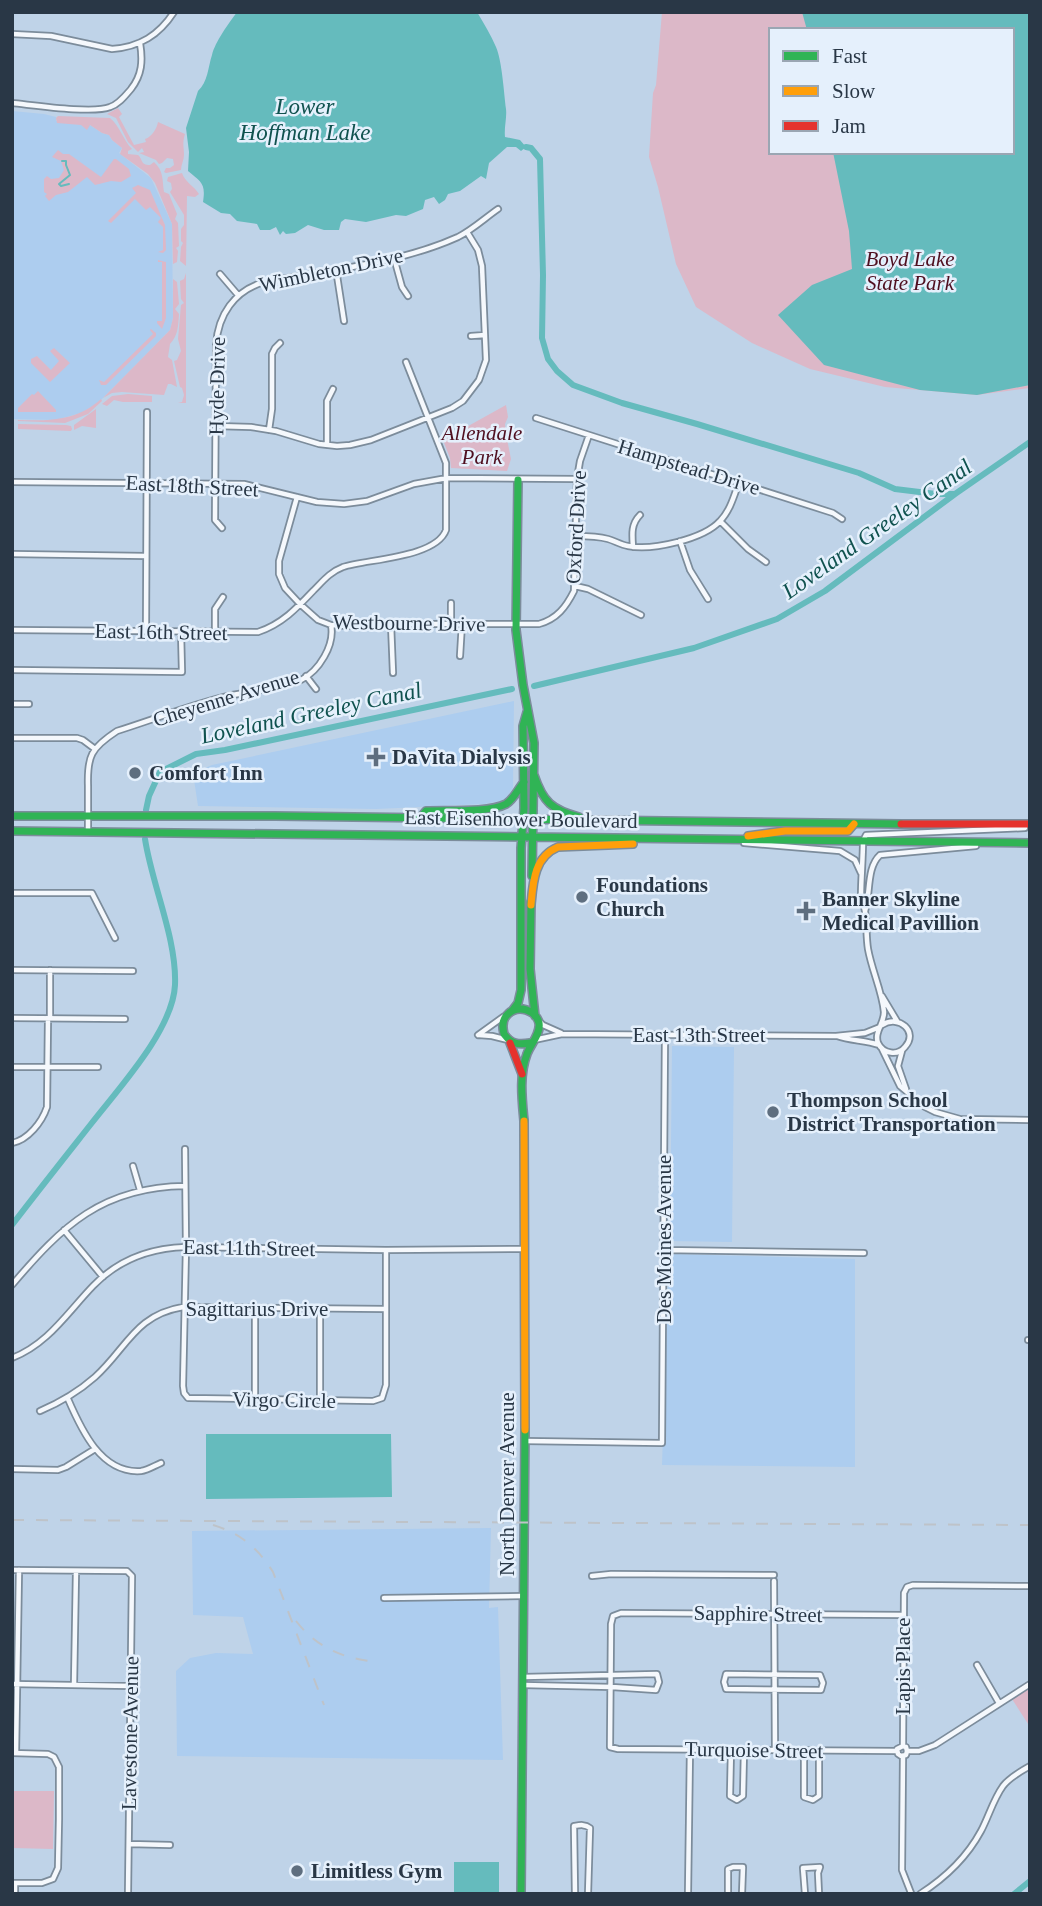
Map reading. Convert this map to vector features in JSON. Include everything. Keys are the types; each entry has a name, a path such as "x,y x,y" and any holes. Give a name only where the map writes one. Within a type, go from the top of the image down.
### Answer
{"main road":[{"path":"518,480 516,624 533,730 534,819 530,969 539,1031 532,1042 520,1046 509,1041 502,1026 517,1003 521,990 523,726 528,712"},
{"path":"534,775 541,795 556,809 580,817 626,821"},
{"path":"421,817 426,811 504,806 524,782"},
{"name":"East Eisenhower Boulevard","path":"12,816 421,817 1030,825"},
{"path":"531,905 537,867 542,856 553,848 723,840 785,831 848,831 854,824"},
{"name":"East Eisenhower Boulevard","path":"12,831 1030,842"},
{"path":"511,1012 527,1010 536,1018"},
{"name":"North Denver Avenue","path":"509,1041 522,1074 524,1127 525,1441 521,1894"},
{"name":"North Denver Avenue","path":"522,1074 532,1042"}],"street":[{"path":"12,34 51,36 112,48 129,47 158,33 174,12"},
{"path":"12,103 81,109 109,108 122,99 138,78 142,65 140,43"},
{"name":"Wimbleton Drive","path":"238,295 264,282 394,258 446,242 467,232 498,209"},
{"path":"216,426 244,426 327,445 350,445 458,404 477,385 485,366 482,266 478,250 467,232"},
{"path":"394,258 402,287 408,296"},
{"path":"336,268 344,321"},
{"path":"219,274 238,295"},
{"name":"Hyde Drive","path":"222,528 215,520 217,329 223,314 238,295"},
{"path":"471,336 485,335"},
{"path":"269,430 272,409 272,354 280,343"},
{"path":"406,362 446,463 447,478"},
{"path":"327,445 327,401 333,388"},
{"path":"146,631 147,412"},
{"name":"Hampstead Drive","path":"536,418 833,513 842,519"},
{"name":"Oxford Drive","path":"516,624 539,624 556,615 569,602 575,586 577,479 589,435"},
{"name":"East 18th Street","path":"12,482 147,482 257,486 331,504 380,498 414,484 447,478 577,479"},
{"name":"East 16th Street","path":"12,630 258,632 279,623 329,575 341,568 396,558 429,546 442,538 446,530 447,478"},
{"path":"576,536 597,537 633,547 680,541 703,533 720,521 730,508 739,482"},
{"name":"Westbourne Drive","path":"297,497 278,568 282,583 318,620 331,625 516,624"},
{"path":"633,547 632,530 634,521 640,515"},
{"path":"720,521 748,549 766,562"},
{"path":"680,541 690,570 708,599"},
{"path":"12,554 146,556"},
{"path":"575,586 588,589 641,615"},
{"path":"215,633 215,609 223,597"},
{"path":"451,603 451,623"},
{"path":"460,656 462,623"},
{"path":"391,624 393,673"},
{"name":"Cheyenne Avenue","path":"95,749 117,731 229,696 292,683 306,676 319,664 328,650 331,625"},
{"path":"12,670 182,672 181,632"},
{"path":"306,676 316,689"},
{"path":"12,704 29,704"},
{"path":"12,738 77,738 95,749 88,763 88,831"},
{"path":"1030,825 866,835 863,841 861,900 865,912 868,949 884,1011 877,1036 900,1086 925,1107 944,1116 960,1119 1030,1120"},
{"path":"723,840 840,851 855,860 862,875"},
{"path":"865,912 869,900 872,867 874,860 880,855 1017,843"},
{"path":"12,893 92,893 116,938"},
{"path":"12,970 133,971"},
{"path":"12,1143 25,1139 47,1107 50,970"},
{"path":"881,995 897,1021"},
{"path":"509,1041 478,1035 511,1012"},
{"path":"12,1018 125,1019"},
{"path":"536,1018 543,1025 562,1034"},
{"path":"881,1026 897,1021 902,1023 908,1032 908,1042 902,1050 898,1066 906,1090"},
{"name":"East 13th Street","path":"532,1042 562,1034 836,1036 865,1032 881,1026"},
{"name":"Des Moines Avenue","path":"525,1441 662,1443 665,1034"},
{"name":"East 13th Street","path":"836,1036 865,1040 880,1046"},
{"path":"880,1046 891,1053 902,1050"},
{"path":"12,1067 98,1067"},
{"name":"Virgo Circle","path":"185,1149 183,1387 191,1399 373,1401 382,1398 386,1385 386,1250"},
{"path":"133,1166 140,1190"},
{"path":"12,1285 43,1249 78,1218 117,1197 140,1190 185,1185"},
{"path":"64,1230 103,1277"},
{"name":"East 11th Street","path":"12,1357 33,1347 51,1333 103,1277 121,1264 159,1249 524,1249"},
{"path":"664,1250 864,1253"},
{"path":"320,1308 320,1400"},
{"name":"Sagittarius Drive","path":"40,1411 68,1399 97,1375 137,1329 170,1309 386,1309"},
{"path":"255,1309 255,1399"},
{"path":"68,1399 95,1449 111,1464 129,1471 144,1471 161,1463"},
{"path":"12,1469 58,1470 95,1449"},
{"path":"12,1570 76,1571 74,1685"},
{"path":"15,1894 14,1883 43,1883 53,1879 58,1868 59,1819 58,1767 54,1757 48,1754 14,1753 19,1570"},
{"name":"Lavestone Avenue","path":"76,1571 127,1571 132,1576 128,1894"},
{"path":"592,1576 611,1574 774,1578 775,1750"},
{"name":"Lapis Place","path":"903,1746 904,1593 907,1587 1030,1586"},
{"path":"384,1598 524,1596"},
{"name":"Sapphire Street","path":"612,1675 611,1624 613,1616 621,1613 904,1615"},
{"path":"977,1665 999,1703"},
{"path":"657,1674 659,1682 656,1690 523,1681 657,1674"},
{"path":"726,1674 775,1675 820,1675 823,1683 821,1690 775,1690 726,1689 724,1682 726,1674"},
{"path":"612,1675 612,1686"},
{"path":"15,1684 131,1686"},
{"path":"908,1751 919,1751 935,1745 1030,1684"},
{"name":"Turquoise Street","path":"612,1686 610,1747 618,1749 897,1751"},
{"path":"903,1756 897,1751 899,1746 906,1747 908,1751"},
{"path":"688,1894 690,1749"},
{"path":"731,1749 730,1796 737,1800 743,1796 744,1749"},
{"path":"804,1750 804,1797 813,1800 819,1797 819,1751"},
{"path":"908,1751 903,1756 902,1870 915,1893 949,1872 967,1853 982,1830 1004,1784 1030,1766"},
{"path":"575,1894 574,1826 587,1825 590,1828 589,1894"},
{"path":"129,1844 170,1845"},
{"path":"728,1894 728,1868 743,1867 742,1894"},
{"path":"805,1894 803,1868 820,1867 818,1894"}],"shaded area":[{"path":"12,111 44,114 56,117 56,121 90,125 109,135 122,148 119,153 151,178 172,224 173,318 170,330 98,403 81,413 56,420 12,419"},
{"path":"514,701 513,788 505,800 485,804 376,809 198,806 193,773 212,765"},
{"path":"672,1046 734,1047 732,1242 670,1241"},
{"path":"669,1254 855,1259 855,1467 662,1465"},
{"path":"491,1528 489,1608 498,1607 503,1760 177,1756 176,1671 190,1658 216,1653 253,1654 243,1617 193,1615 192,1531"}],"green space":[{"name":"Boyd Lake State Park","path":"662,12 1030,12 1030,388 977,395 885,387 810,369 752,343 696,307 676,264 649,157"},
{"path":"118,108 122,114 119,117 134,145 146,142 145,139 154,132 158,122 185,134 181,170 166,173 166,168 174,165 173,159 167,158 159,164 139,153 144,152 142,148 138,152 128,142 116,118 107,114"},
{"path":"58,116 110,118 132,149 128,154 138,155 145,164 154,162 157,165 164,192 169,194 177,214 177,262 173,264 172,224 155,183 148,174 120,154 122,148 109,135 90,125 87,130 81,125 57,123"},
{"path":"58,150 69,154 101,177 114,159 129,169 131,176 121,182 111,181 95,185 87,177 68,192 56,195 49,201 44,192 44,179 47,176 51,179 59,178 64,170 61,161 52,157"},
{"path":"182,173 199,194 195,197 187,196 186,266 180,261 184,215 170,192 171,183 167,181 168,177"},
{"path":"138,185 150,190 165,225 166,250 163,253 158,252 163,250 163,227 158,222 161,218 150,207 146,210 135,199 111,223 108,221 136,193 132,188"},
{"path":"158,260 166,262 166,318 162,329 157,323 162,321 162,262"},
{"path":"186,273 186,403 178,403 182,402 184,395 174,361 181,351 178,339 181,305 184,303 181,299 180,281"},
{"path":"173,279 177,282 179,304 175,309 179,314 177,331 170,344 168,357 172,360 177,387 168,384 164,395 122,392 103,398 170,330 173,318"},
{"path":"151,329 156,336 106,385 101,385 99,380 104,382 153,334"},
{"path":"54,348 70,363 50,382 31,363 31,359 37,356 51,370 59,361 50,351"},
{"path":"38,391 56,412 18,412 18,408"},
{"path":"112,396 152,396 152,402 114,400 107,406 102,404"},
{"path":"101,399 88,414 65,423 18,421 52,420 72,416"},
{"name":"Allendale Park","path":"506,405 508,417 505,424 511,459 507,471 451,468 443,440"},
{"path":"96,409 96,428 82,426 74,430 74,425"},
{"path":"18,424 66,425 72,429 18,429"},
{"path":"1030,1687 1030,1727 1012,1699"},
{"path":"12,1791 54,1791 53,1849 12,1848"}],"water":[{"name":"Lower Hoffman Lake","path":"237,12 477,12 500,60 506,109 505,137 520,140 526,147 521,151 516,147 507,147 489,163 486,179 481,176 460,191 448,194 439,204 434,197 425,200 423,209 406,216 396,215 366,222 345,219 339,230 324,230 308,225 295,233 286,234 283,231 280,235 276,227 260,230 257,224 237,221 230,214 221,213 203,202 202,183 188,171 186,128 198,91 206,79 214,50"},
{"path":"802,12 1030,12 1030,385 977,395 920,390 824,365 778,315 812,285 852,269 849,231 833,154 1014,154 1014,28 806,28"},
{"path":"206,1434 391,1434 392,1497 206,1499"},
{"path":"454,1862 499,1862 499,1894 454,1894"}],"waterway":[{"path":"526,147 531,148 540,159 542,338 548,359 573,385 622,403 859,473 895,489 955,494"},
{"path":"62,161 66,161 70,175 59,184 69,184"},
{"name":"Loveland Greeley Canal","path":"534,686 694,648 777,619 825,591 1030,442"},
{"name":"Loveland Greeley Canal","path":"146,810 160,772 196,754 512,689"},
{"name":"Loveland Greeley Canal","path":"12,1225 129,1077 155,1040 172,1002 175,967 145,839"},
{"path":"1014,1894 1030,1881"}],"railway":[{"path":"12,1520 1030,1525"},
{"path":"213,1525 232,1532 247,1542 273,1572 324,1705"},
{"path":"296,1621 322,1645 343,1655 378,1662"}],"traffic: fast":[{"path":"518,480 516,630 534,743 532,876"},
{"path":"512,1011 518,1003 521,990 523,726 527,712"},
{"path":"534,775 550,804 579,817"},
{"path":"421,817 426,811 499,807 509,802 524,782"},
{"path":"12,816 275,816 901,824"},
{"path":"12,831 1030,843"},
{"path":"531,902 530,969 535,1016"},
{"path":"524,1121 523,1070 539,1023 531,1012 521,1009 512,1011 504,1020 504,1034 515,1043 530,1043"},
{"path":"521,1894 525,1430"}],"traffic: slow":[{"path":"748,836 785,831 848,831 854,824"},
{"path":"531,905 536,871 550,851 558,847 633,844"},
{"path":"524,1121 525,1430"}],"traffic: jam":[{"path":"901,824 1030,824"},
{"path":"510,1043 522,1074"}],"place":[{"name":"DaVita Dialysis","path":"376,757"},
{"name":"Comfort Inn","path":"135,773"},
{"name":"Foundations Church","path":"582,897"},
{"name":"Banner Skyline Medical Pavillion","path":"806,911"},
{"name":"Thompson School District Transportation","path":"773,1112"},
{"name":"Limitless Gym","path":"297,1871"}]}
